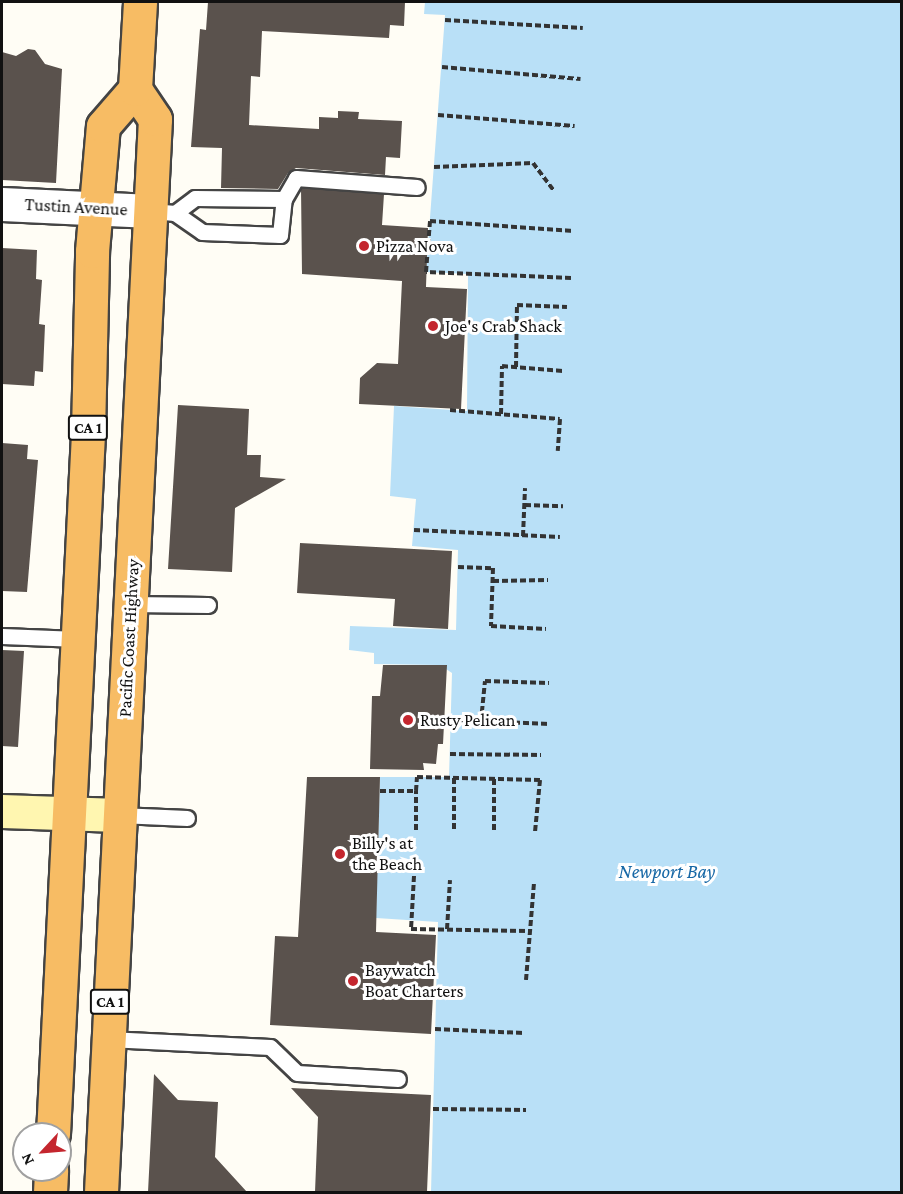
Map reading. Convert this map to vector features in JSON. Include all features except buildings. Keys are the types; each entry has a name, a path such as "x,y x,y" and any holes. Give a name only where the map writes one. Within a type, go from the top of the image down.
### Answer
{"highway":[{"path":"135,89 140,2"},
{"name":"CA 1","path":"54,1122 102,126 135,89"},
{"name":"Pacific Coast Highway","path":"101,1192 131,604 163,212 155,119 135,89"}],"main road":[{"path":"2,811 119,815"}],"street":[{"name":"Tustin Avenue","path":"2,204 163,212"}],"lane":[{"path":"163,212 202,232 280,235 284,199 296,178 417,186"},
{"path":"163,212 195,198 284,199"},
{"path":"131,604 208,605"},
{"path":"2,636 78,639"},
{"path":"119,815 187,818"},
{"path":"108,1039 270,1047 297,1073 398,1078"}],"path":[{"path":"445,20 583,28"},
{"path":"442,67 580,79"},
{"path":"438,115 575,126"},
{"path":"435,167 533,164 553,190"},
{"path":"571,278 426,272 430,221 574,231"},
{"path":"516,367 517,305 567,307"},
{"path":"501,414 502,366 562,371"},
{"path":"450,410 560,419 558,451"},
{"path":"523,536 525,488"},
{"path":"525,505 562,506"},
{"path":"414,530 560,537"},
{"path":"458,567 493,568 491,626 546,629"},
{"path":"493,581 548,580"},
{"path":"481,721 485,681 549,683"},
{"path":"451,720 550,724"},
{"path":"450,754 541,755"},
{"path":"416,830 417,777 540,780 535,832"},
{"path":"454,778 454,831"},
{"path":"494,779 494,830"},
{"path":"380,791 416,791"},
{"path":"414,876 411,929 530,931"},
{"path":"447,929 450,880"},
{"path":"526,980 534,883"},
{"path":"435,1029 524,1033"},
{"path":"433,1109 526,1110"}],"water":[{"name":"Newport Bay","path":"425,2 901,2 901,1192 431,1192 438,922 376,918 380,777 449,777 452,673 440,665 374,664 374,653 349,650 350,626 456,630 458,550 412,546 416,499 390,496 394,406 467,411 468,274 426,272 445,15 424,14"}],"place":[{"name":"Pizza Nova","path":"364,246"},
{"name":"Joe's Crab Shack","path":"433,326"},
{"name":"Rusty Pelican","path":"408,720"},
{"name":"Billy's at the Beach","path":"340,854"},
{"name":"Baywatch Boat Charters","path":"353,981"}]}
